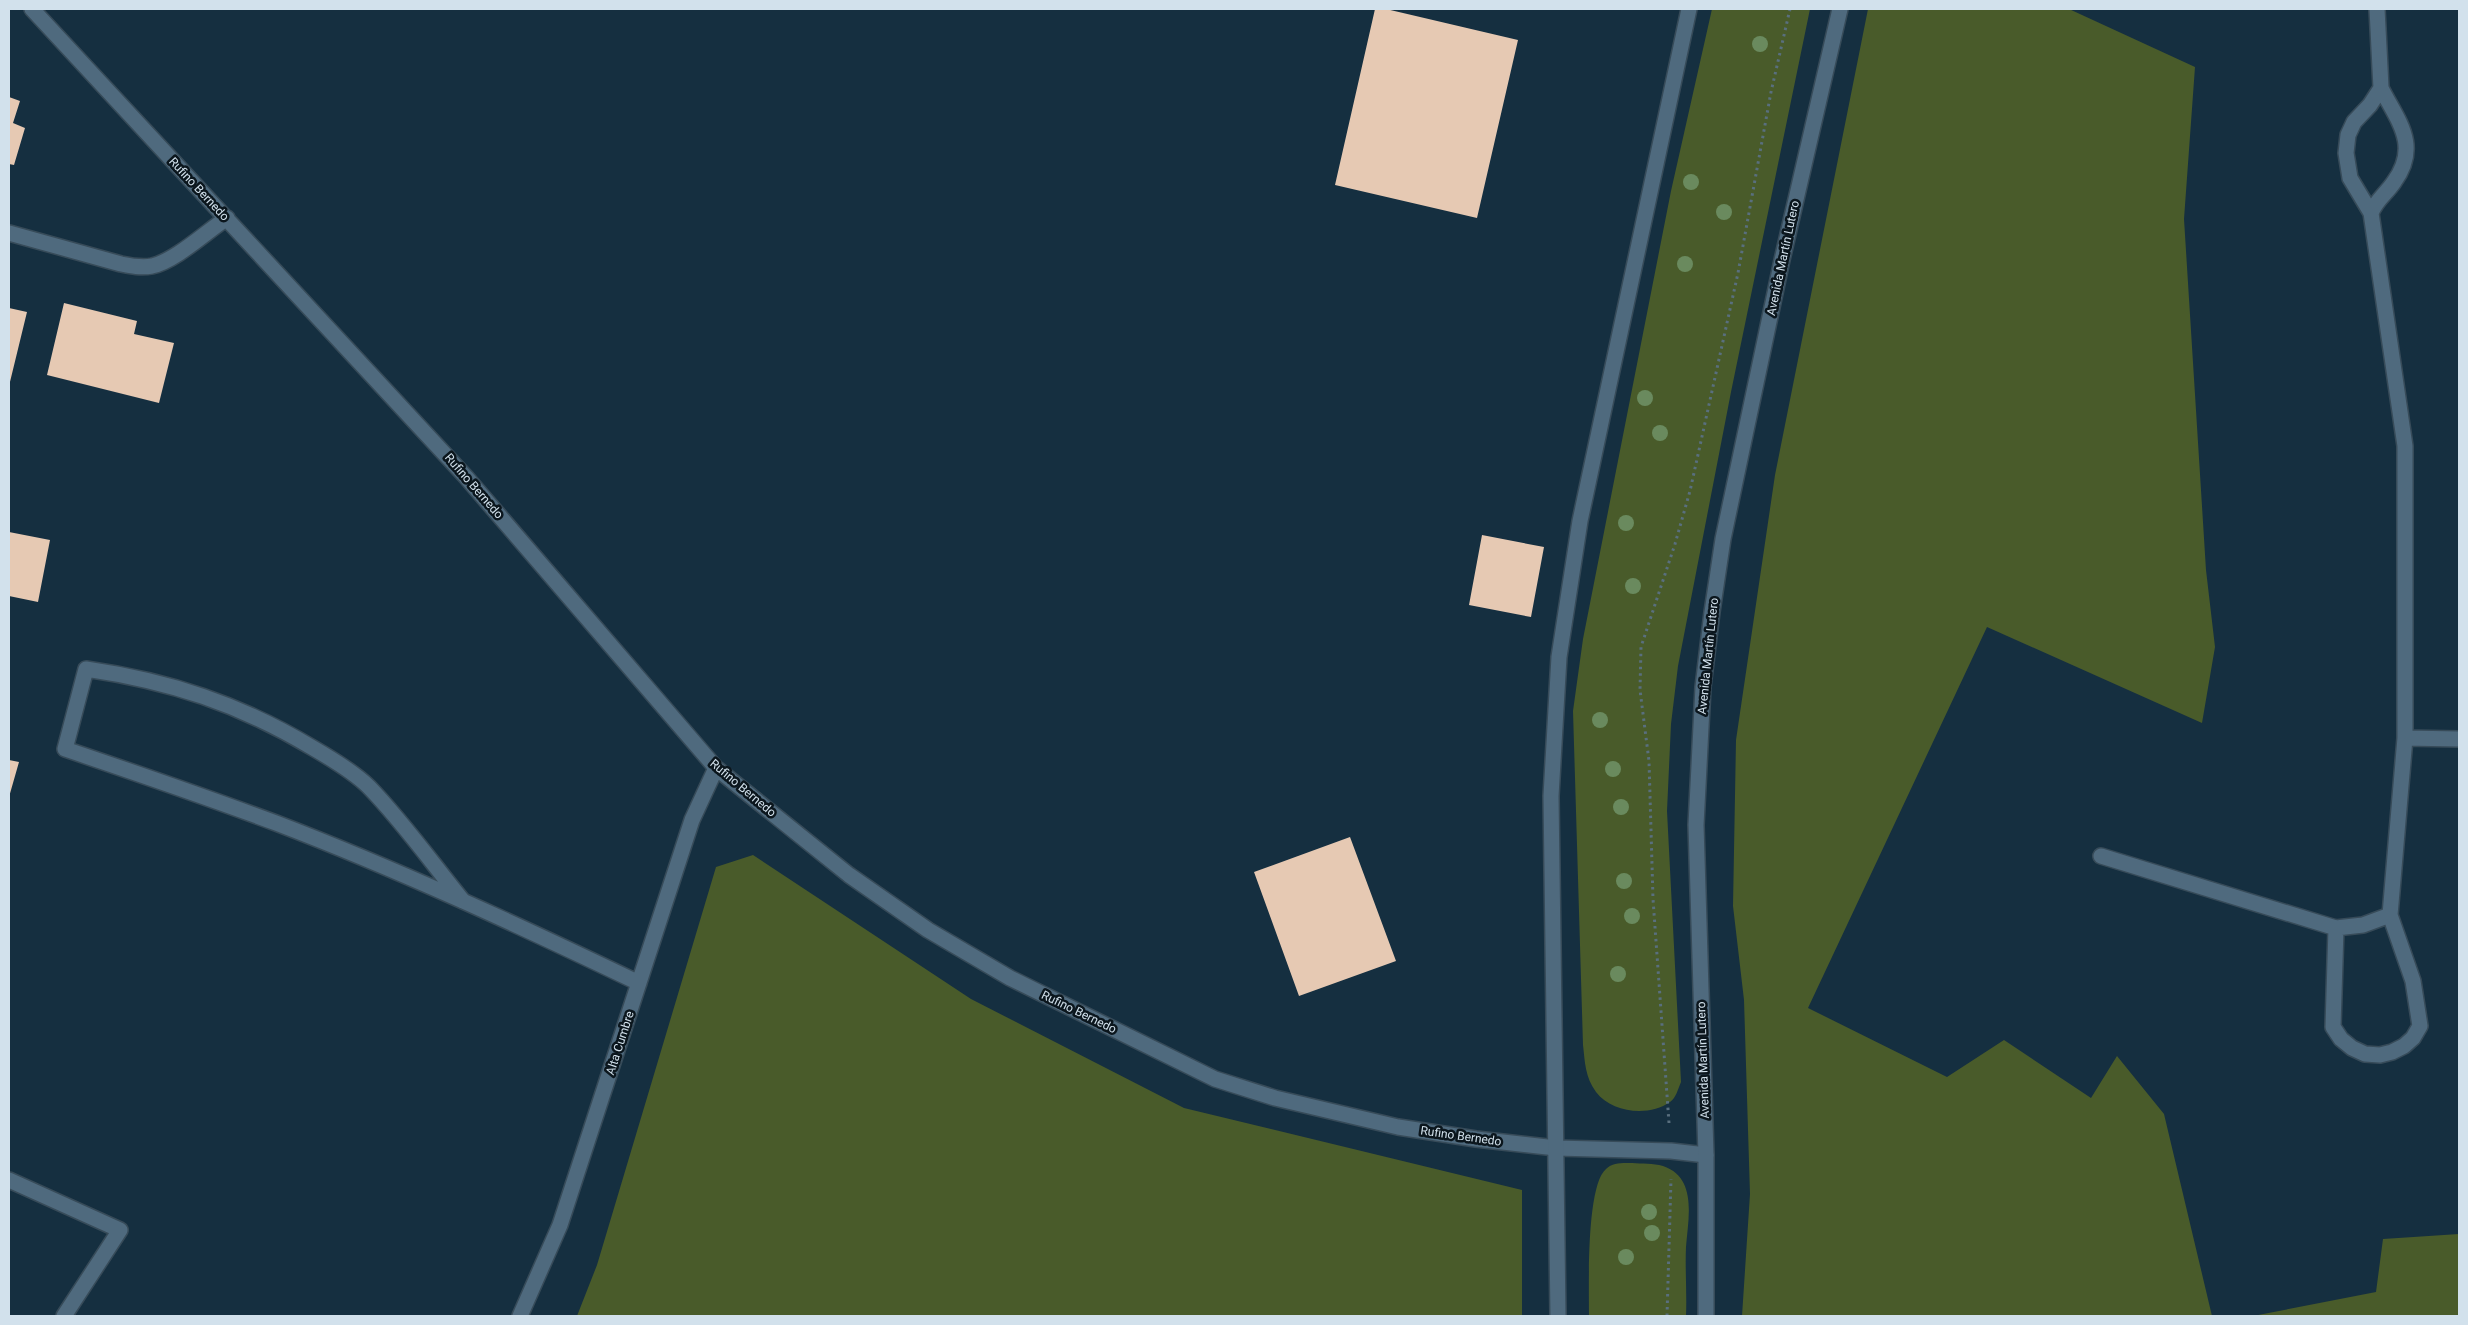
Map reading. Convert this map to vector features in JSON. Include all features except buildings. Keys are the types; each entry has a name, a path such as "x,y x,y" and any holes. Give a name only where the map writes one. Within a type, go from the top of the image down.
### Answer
{"street":[{"name":"Rufino Bernedo","path":"32,9 466,477 716,768 849,875 928,930 1010,978 1215,1079 1275,1098 1398,1127 1476,1139 1556,1148 1672,1151 1706,1155"},
{"path":"1558,1316 1551,796 1559,657 1580,522 1689,9"},
{"name":"Avenida Martín Lutero","path":"1706,1316 1706,1155 1696,824 1703,687 1712,612 1724,538 1778,278 1840,9"},
{"path":"2371,213 2376,201 2398,176 2406,153 2400,120 2381,88 2378,9"},
{"path":"2336,928 2333,1027 2341,1039 2352,1048 2365,1054 2380,1055 2392,1052 2413,1038 2420,1026 2413,981 2390,915 2405,738 2405,446 2371,213 2350,178 2345,145 2354,122 2370,105 2381,88"},
{"path":"9,233 121,264 136,267 152,266 167,260 226,218"},
{"path":"464,901 368,786 322,753 247,712 202,694 164,683 86,669 65,749 277,824 464,901 639,983"},
{"path":"2405,738 2459,739"},
{"name":"Alta Cumbre","path":"520,1316 560,1225 692,820 716,768"},
{"path":"2101,856 2336,928 2363,925 2390,915"},
{"path":"9,1180 120,1230 64,1316"}],"green space":[{"path":"1712,9 1810,9 1731,392 1678,666 1671,724 1667,811 1681,1082 1670,1102 1652,1110 1642,1111 1611,1105 1603,1099 1592,1086 1585,1063 1573,711 1583,639 1671,191"},
{"path":"1868,9 2069,9 2195,67 2184,219 2206,570 2215,647 2202,723 1987,627 1808,1008 1947,1077 2004,1040 2091,1098 2117,1056 2164,1114 2212,1316 1742,1316 1750,1194 1744,1000 1733,906 1736,740 1775,475"},
{"path":"753,855 971,999 1184,1108 1522,1190 1522,1316 577,1316 597,1265 716,867"},
{"path":"1632,1163 1663,1166 1674,1172 1682,1180 1686,1190 1689,1212 1686,1256 1686,1316 1589,1316 1590,1238 1595,1195 1600,1179 1606,1169 1615,1164"},
{"path":"2459,1234 2459,1316 2253,1316 2376,1292 2383,1239"}]}
